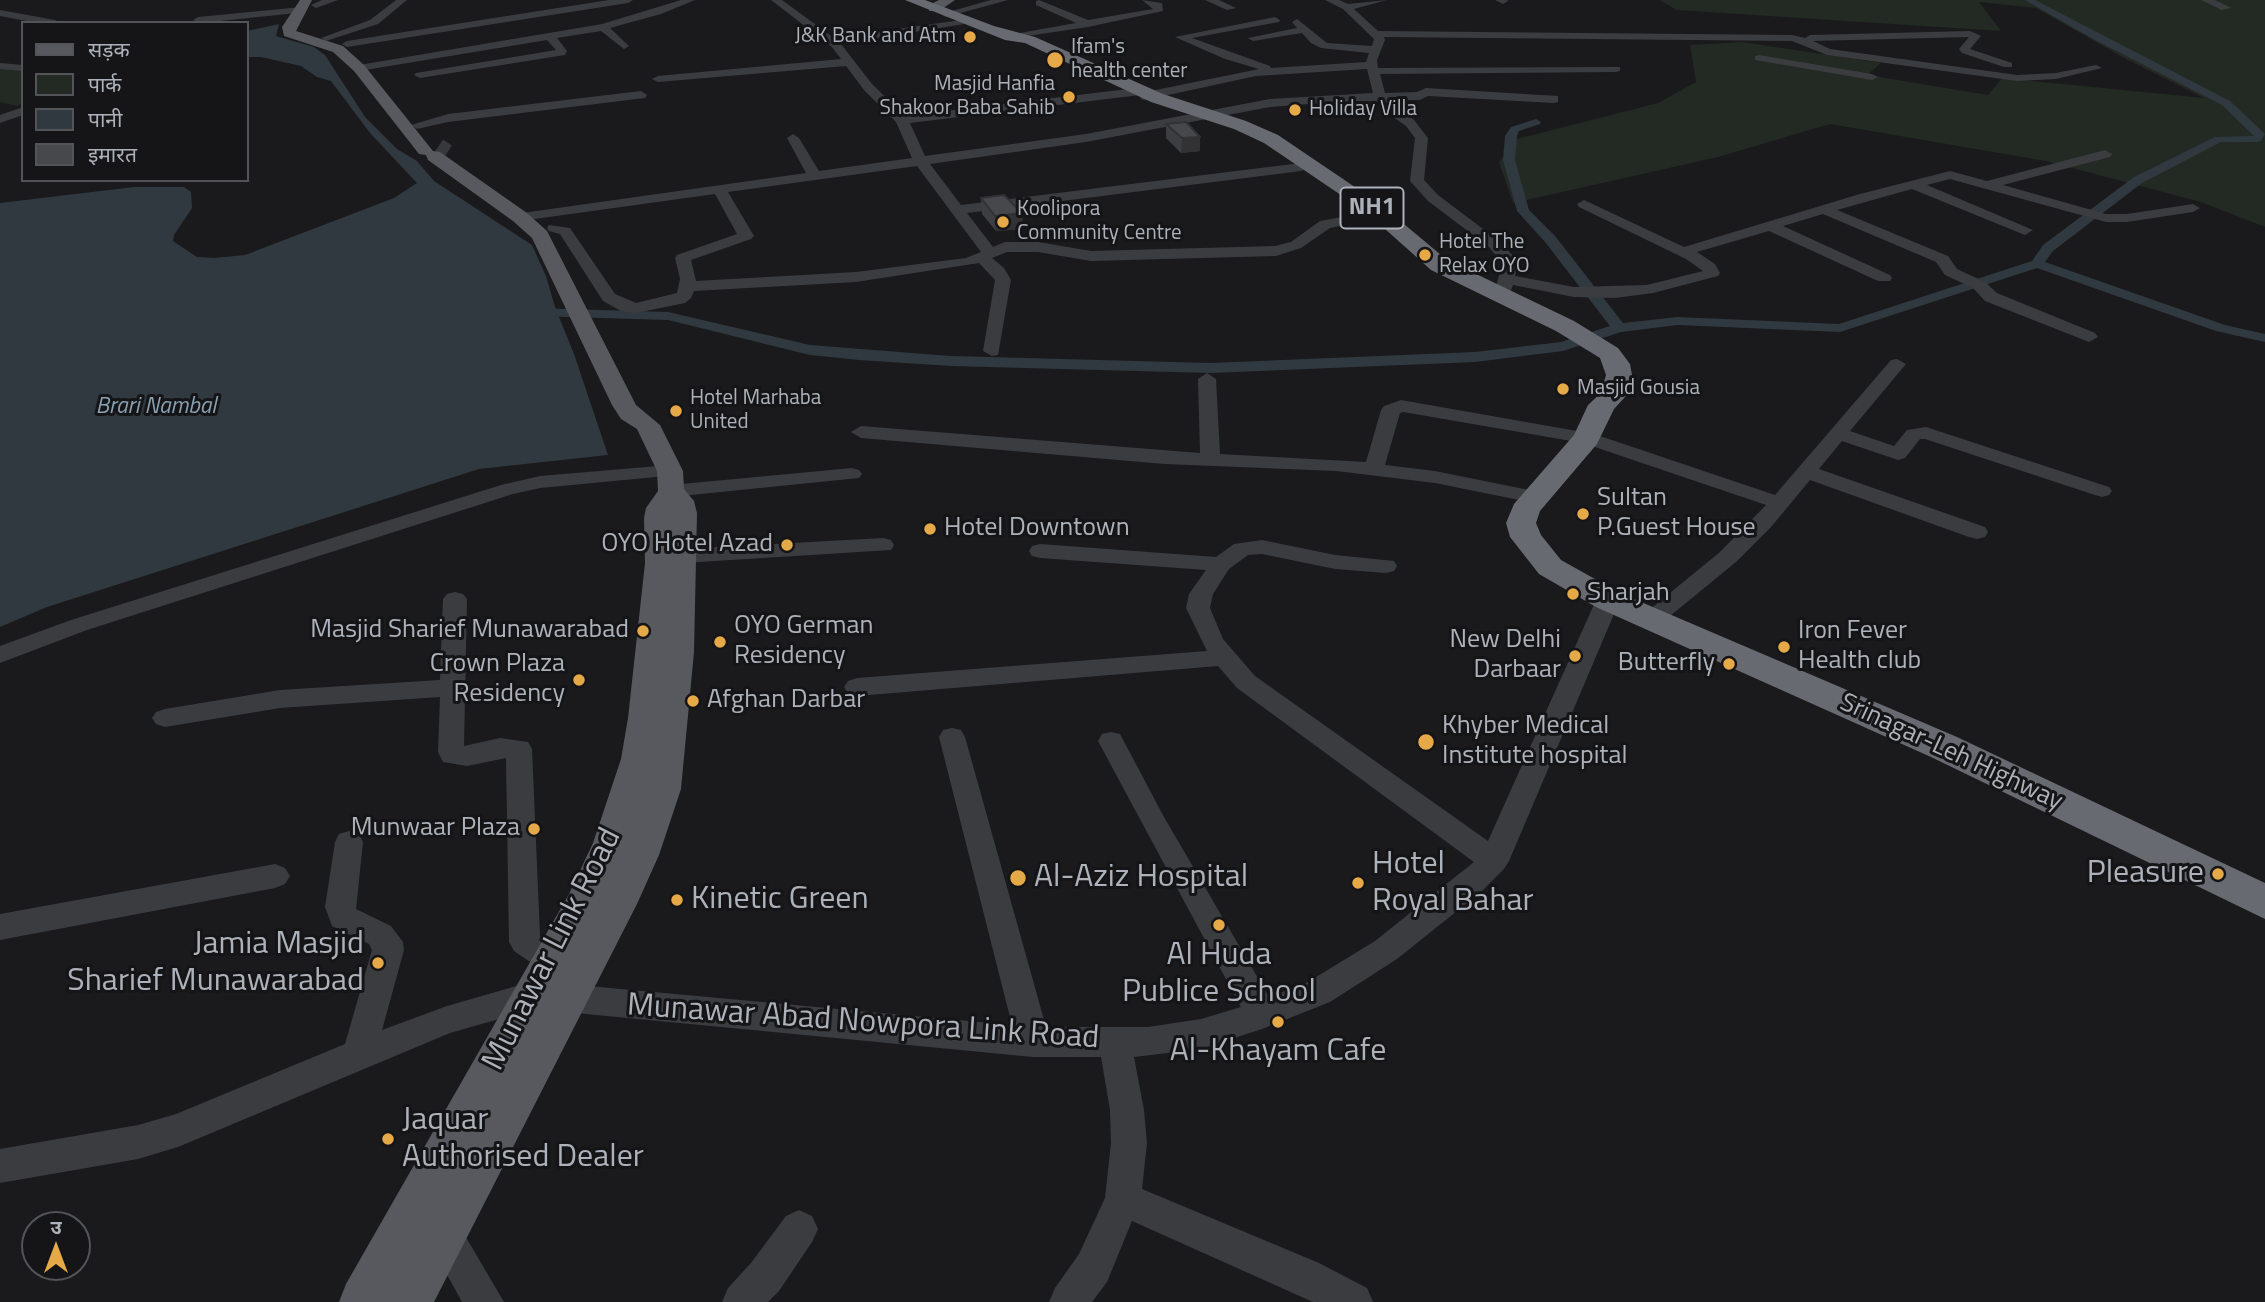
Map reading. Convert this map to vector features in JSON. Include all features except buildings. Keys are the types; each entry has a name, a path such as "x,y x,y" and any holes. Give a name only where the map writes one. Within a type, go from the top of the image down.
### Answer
{"highway":[{"name":"NH1","path":"912,0 943,7 964,21 1018,36 1148,95"},
{"name":"NH1","path":"989,29 1148,95 1258,133 1373,208 1439,265 1506,297"},
{"name":"Srinagar-Leh Highway","path":"1215,118 1301,167 1369,216 1434,271 1506,297 1617,364 1619,376 1613,396 1602,405 1587,438 1525,510 1521,523 1526,537 1536,553 1550,567 1608,600 1944,747 2265,902"}],"main road":[{"path":"306,11 301,31 347,44 411,126 436,152 542,225 627,363"},
{"path":"306,11 287,30 292,35 328,44 365,67"},
{"name":"Munawar Link Road","path":"364,1302 550,997 618,904 654,819 663,789 678,652 683,513 669,473 640,410 542,225"},
{"name":"Munawar Link Road","path":"407,1302 444,1235 550,997 553,961 612,843 638,759 645,718 659,563 658,518 669,473"}],"street":[{"path":"251,26 306,11 333,0"},
{"path":"326,38 373,22 402,0"},
{"path":"347,44 606,1 628,0"},
{"path":"365,67 603,27 649,15 690,0"},
{"path":"776,0 832,42 868,88 902,120 920,160 998,271 1003,280 992,351"},
{"path":"943,7 1003,0"},
{"path":"1151,1 1168,0"},
{"path":"1210,0 1231,8"},
{"path":"1336,2 1382,0"},
{"path":"2206,0 2226,8"},
{"path":"1018,36 1158,11 1158,5 1151,1"},
{"path":"1336,2 1380,40 1371,57 1379,96 1386,106 1410,123 1422,138 1417,173 1417,181 1422,189 1494,244 1507,258 1506,297 1574,292 1638,292 1712,273 1709,267 1689,255 1584,204"},
{"path":"1039,3 1088,24"},
{"path":"0,13 11,4"},
{"path":"196,7 198,21"},
{"path":"208,21 306,11"},
{"path":"0,13 44,21"},
{"path":"1275,20 1180,37 1200,47 1277,71"},
{"path":"832,42 964,21"},
{"path":"1200,47 1300,26 1315,41 1325,46 1375,50"},
{"path":"603,27 624,46"},
{"path":"1376,34 1792,38 1973,35 1965,51 2049,77"},
{"path":"411,76 561,53 550,36"},
{"path":"1658,36 1672,48"},
{"path":"1792,38 1827,52 2017,78 2049,77 2096,68"},
{"path":"1759,58 1872,77"},
{"path":"1866,90 1872,77 1886,61"},
{"path":"658,79 848,62"},
{"path":"0,66 21,68"},
{"path":"902,120 1148,95 1277,71 1373,68 1616,69"},
{"path":"542,225 719,189 1215,118 1270,103 1420,96 1428,92 1554,99"},
{"path":"411,126 448,118 641,95"},
{"path":"0,121 21,112"},
{"path":"0,121 21,116"},
{"path":"793,138 815,177"},
{"path":"1988,184 1998,184 2105,154"},
{"path":"956,210 1301,167"},
{"path":"1689,255 1686,253 1691,249 1950,175 2106,218 2127,218 2193,208"},
{"path":"1912,184 2025,230"},
{"path":"542,225 565,232 609,296 627,307 636,308 679,299 685,295 688,272 683,258 746,236 719,189"},
{"path":"1825,210 1942,259 1951,272 1967,279 1997,300 2089,337"},
{"path":"687,286 844,279 969,262 985,254 1015,246 1091,256 1276,251 1296,245 1325,224 1369,216"},
{"path":"1771,226 1884,278"},
{"path":"1651,620 1728,557 1779,503 1897,364"},
{"path":"1207,379 1210,458"},
{"path":"1374,469 1391,410 1401,406 1587,438 1779,503"},
{"path":"861,432 1165,458 1210,458 1374,469 1534,497"},
{"path":"1837,433 1894,454 1901,453 1914,434 1926,433 2102,491"},
{"path":"1805,471 1977,531"},
{"path":"0,655 92,621 243,576 508,489 565,479 669,473"},
{"path":"0,641 48,623 265,559 502,481 669,473 852,474"},
{"path":"683,556 883,545"},
{"path":"1386,566 1335,562 1253,546 1242,549 1221,564 1201,594 1198,608 1202,623 1222,658 1246,682 1494,861"},
{"path":"1040,551 1221,564"},
{"path":"455,599 452,755 467,756 500,748 519,749 525,942 553,961"},
{"name":"Munawar Abad Nowpora Link Road","path":"0,1166 138,1142 178,1130 447,1020 550,997 1033,1042 1148,1042 1201,1034 1262,1016 1319,992 1386,950 1471,883 1494,861 1608,600"},
{"path":"857,687 1222,658"},
{"path":"165,718 280,699 453,688"},
{"path":"952,737 1033,1042"},
{"path":"1111,741 1153,822 1262,1016"},
{"path":"349,842 340,907 343,917 380,935 387,942 388,950 359,1054"},
{"path":"0,927 275,876"},
{"path":"1069,1302 1093,1268 1123,1199 1128,1173 1128,1132 1115,1042"},
{"path":"1123,1199 1306,1277 1353,1302"},
{"path":"742,1302 765,1277 799,1229"},
{"path":"444,1235 484,1302"}],"green space":[{"path":"1659,0 2265,0 2265,227 2201,202 2046,161 1830,124 1718,157 1513,203 1499,162 1517,139 1658,103 1696,82 1690,45 1742,42 1881,63 1867,75 1988,95 2002,78 2204,98 2126,59 2036,8 1979,2 2001,31 1677,10"},
{"path":"0,67 21,69 21,104 17,106 0,102"}],"water":[{"name":"Brari Nambal","path":"279,24 276,36 314,47 325,55 365,117 397,149 417,161 434,181 532,245 546,276 608,455 479,469 47,607 0,627 0,203 134,187 184,187 191,192 192,208 174,235 173,241 197,257 214,258 245,255 394,198 417,183 370,133 331,81 317,77 301,66 261,57 248,57 248,31"}],"waterway":[{"path":"2029,0 2226,103 2245,124 2260,135 2257,139 2219,139 2138,180 2048,248 2037,264"},
{"path":"1536,122 1515,129 1511,136 1509,160 1523,211 1550,239 1619,328"},
{"path":"1619,328 1677,321 1840,328 2037,264"},
{"path":"2037,264 2221,328 2265,338"},
{"path":"532,312 668,316 810,350 859,355 951,361 1211,368 1475,357 1563,346 1619,328"}],"tunnel":[{"path":"438,147 447,153"}],"place":[{"name":"J&K Bank and Atm","path":"970,37"},
{"name":"Ifam's health center","path":"1055,60"},
{"name":"Masjid Hanfia Shakoor Baba Sahib","path":"1069,97"},
{"name":"Holiday Villa","path":"1295,110"},
{"name":"Koolipora Community Centre","path":"1003,222"},
{"name":"Hotel The Relax OYO","path":"1425,255"},
{"name":"Masjid Gousia","path":"1563,389"},
{"name":"Hotel Marhaba United","path":"676,411"},
{"name":"Sultan P.Guest House","path":"1583,514"},
{"name":"Hotel Downtown","path":"930,529"},
{"name":"OYO Hotel Azad","path":"787,545"},
{"name":"Sharjah","path":"1573,594"},
{"name":"Masjid Sharief Munawarabad","path":"643,631"},
{"name":"OYO German Residency","path":"720,642"},
{"name":"Iron Fever Health club","path":"1784,647"},
{"name":"New Delhi Darbaar","path":"1575,656"},
{"name":"Butterfly","path":"1729,664"},
{"name":"Crown Plaza Residency","path":"579,680"},
{"name":"Afghan Darbar","path":"693,701"},
{"name":"Khyber Medical Institute hospital","path":"1426,742"},
{"name":"Munwaar Plaza","path":"534,829"},
{"name":"Pleasure","path":"2218,874"},
{"name":"Al-Aziz Hospital","path":"1018,878"},
{"name":"Hotel Royal Bahar","path":"1358,883"},
{"name":"Kinetic Green","path":"677,900"},
{"name":"Al Huda Publice School","path":"1219,925"},
{"name":"Jamia Masjid Sharief Munawarabad","path":"378,963"},
{"name":"Al-Khayam Cafe","path":"1278,1022"},
{"name":"Jaquar Authorised Dealer","path":"388,1139"}]}
